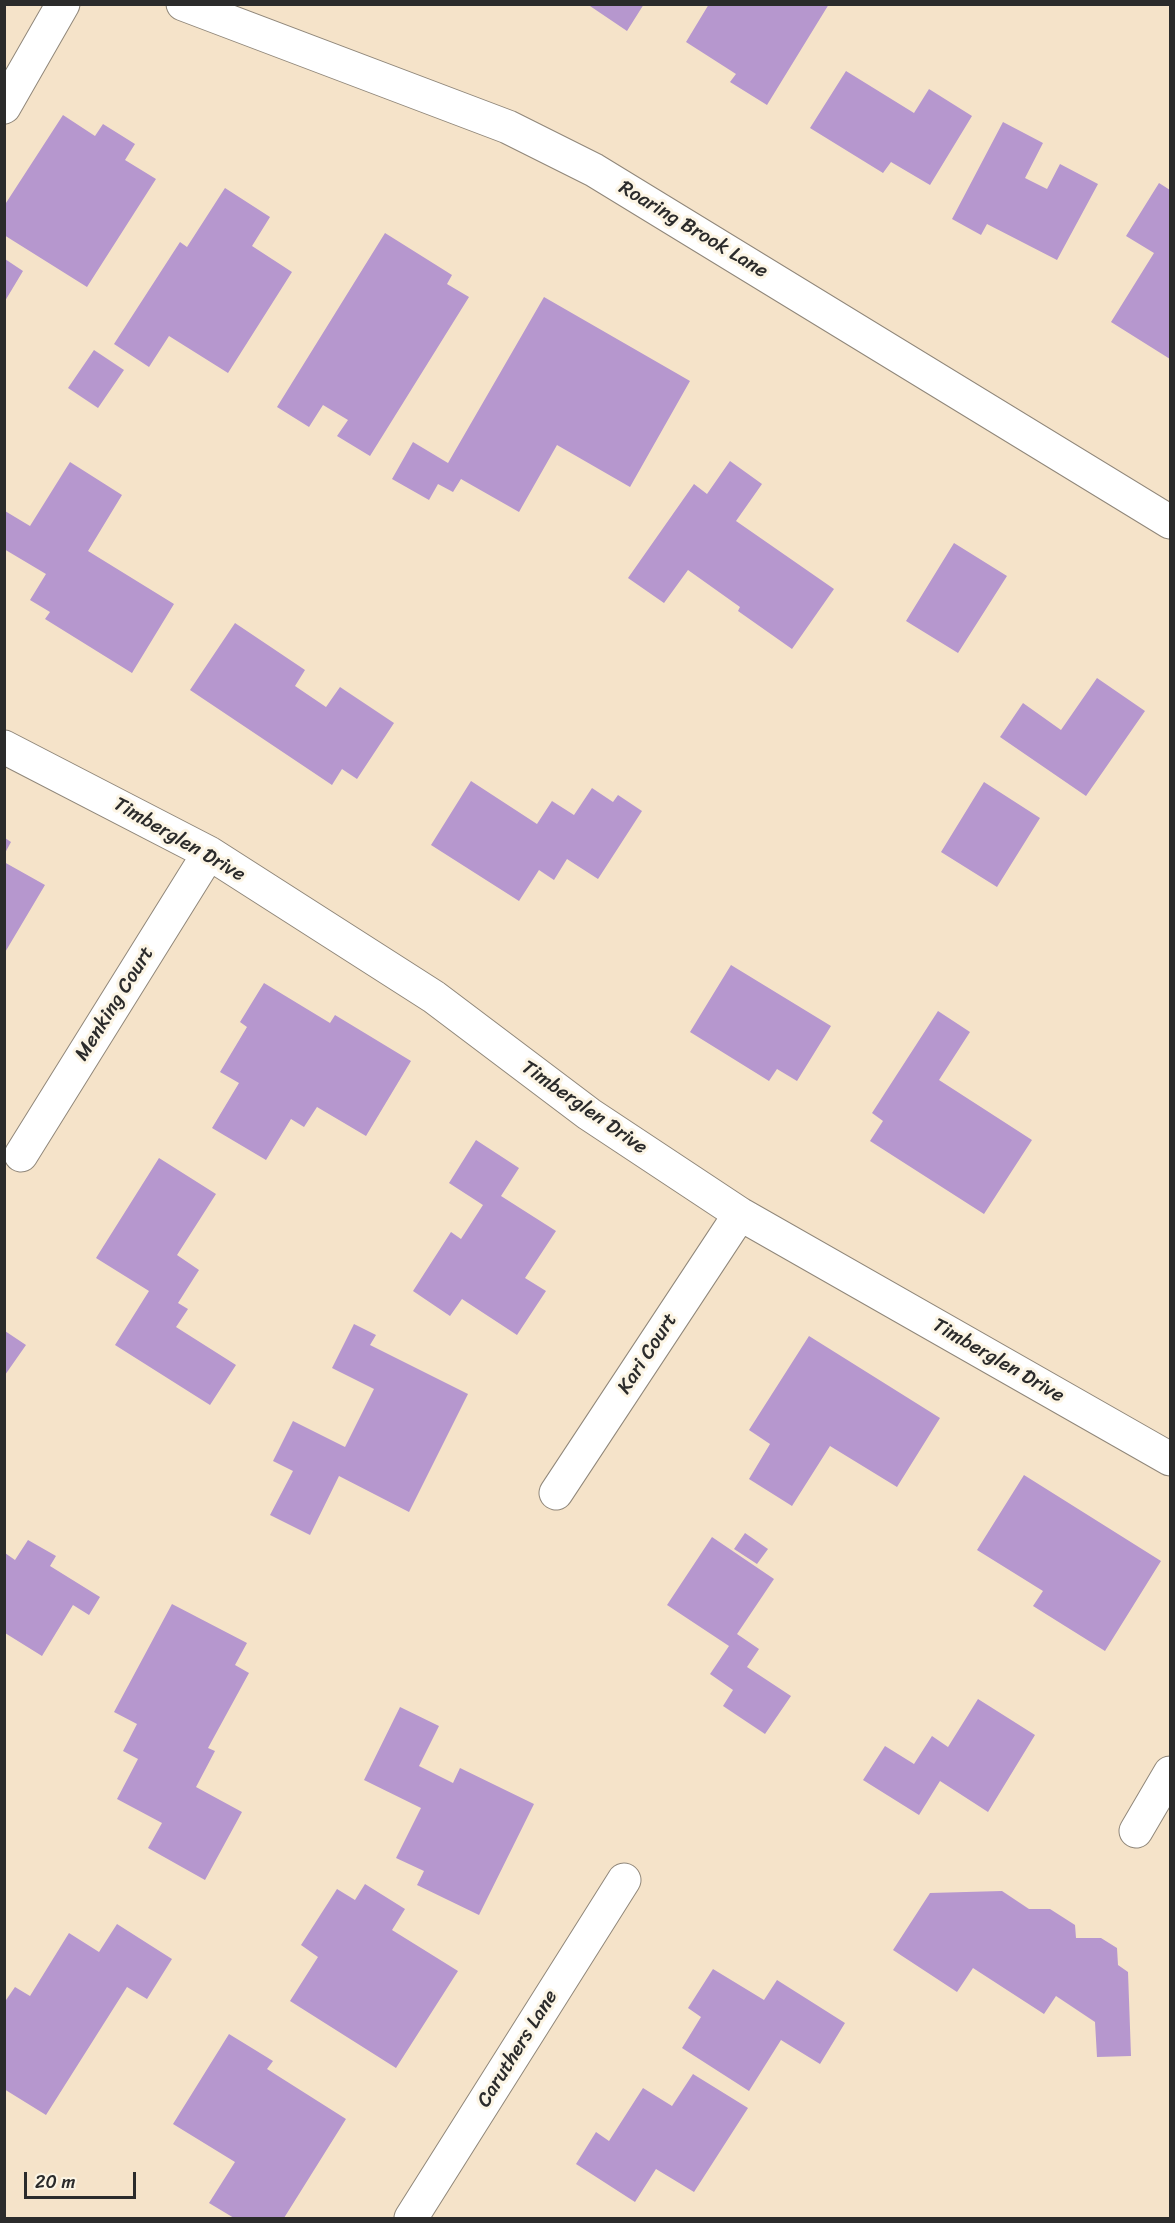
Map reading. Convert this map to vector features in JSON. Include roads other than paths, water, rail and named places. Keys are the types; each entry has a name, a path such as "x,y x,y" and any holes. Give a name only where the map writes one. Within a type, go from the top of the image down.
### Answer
{"street":[{"path":"4,107 63,4"},
{"name":"Roaring Brook Lane","path":"183,4 508,127 594,170 1170,522"},
{"name":"Timberglen Drive","path":"4,747 209,854 434,997 589,1114 740,1214 1170,1459"},
{"name":"Menking Court","path":"21,1155 209,854"},
{"name":"Kari Court","path":"556,1493 740,1214"},
{"path":"1136,1831 1170,1773"},
{"name":"Caruthers Lane","path":"411,2218 624,1880"}]}
